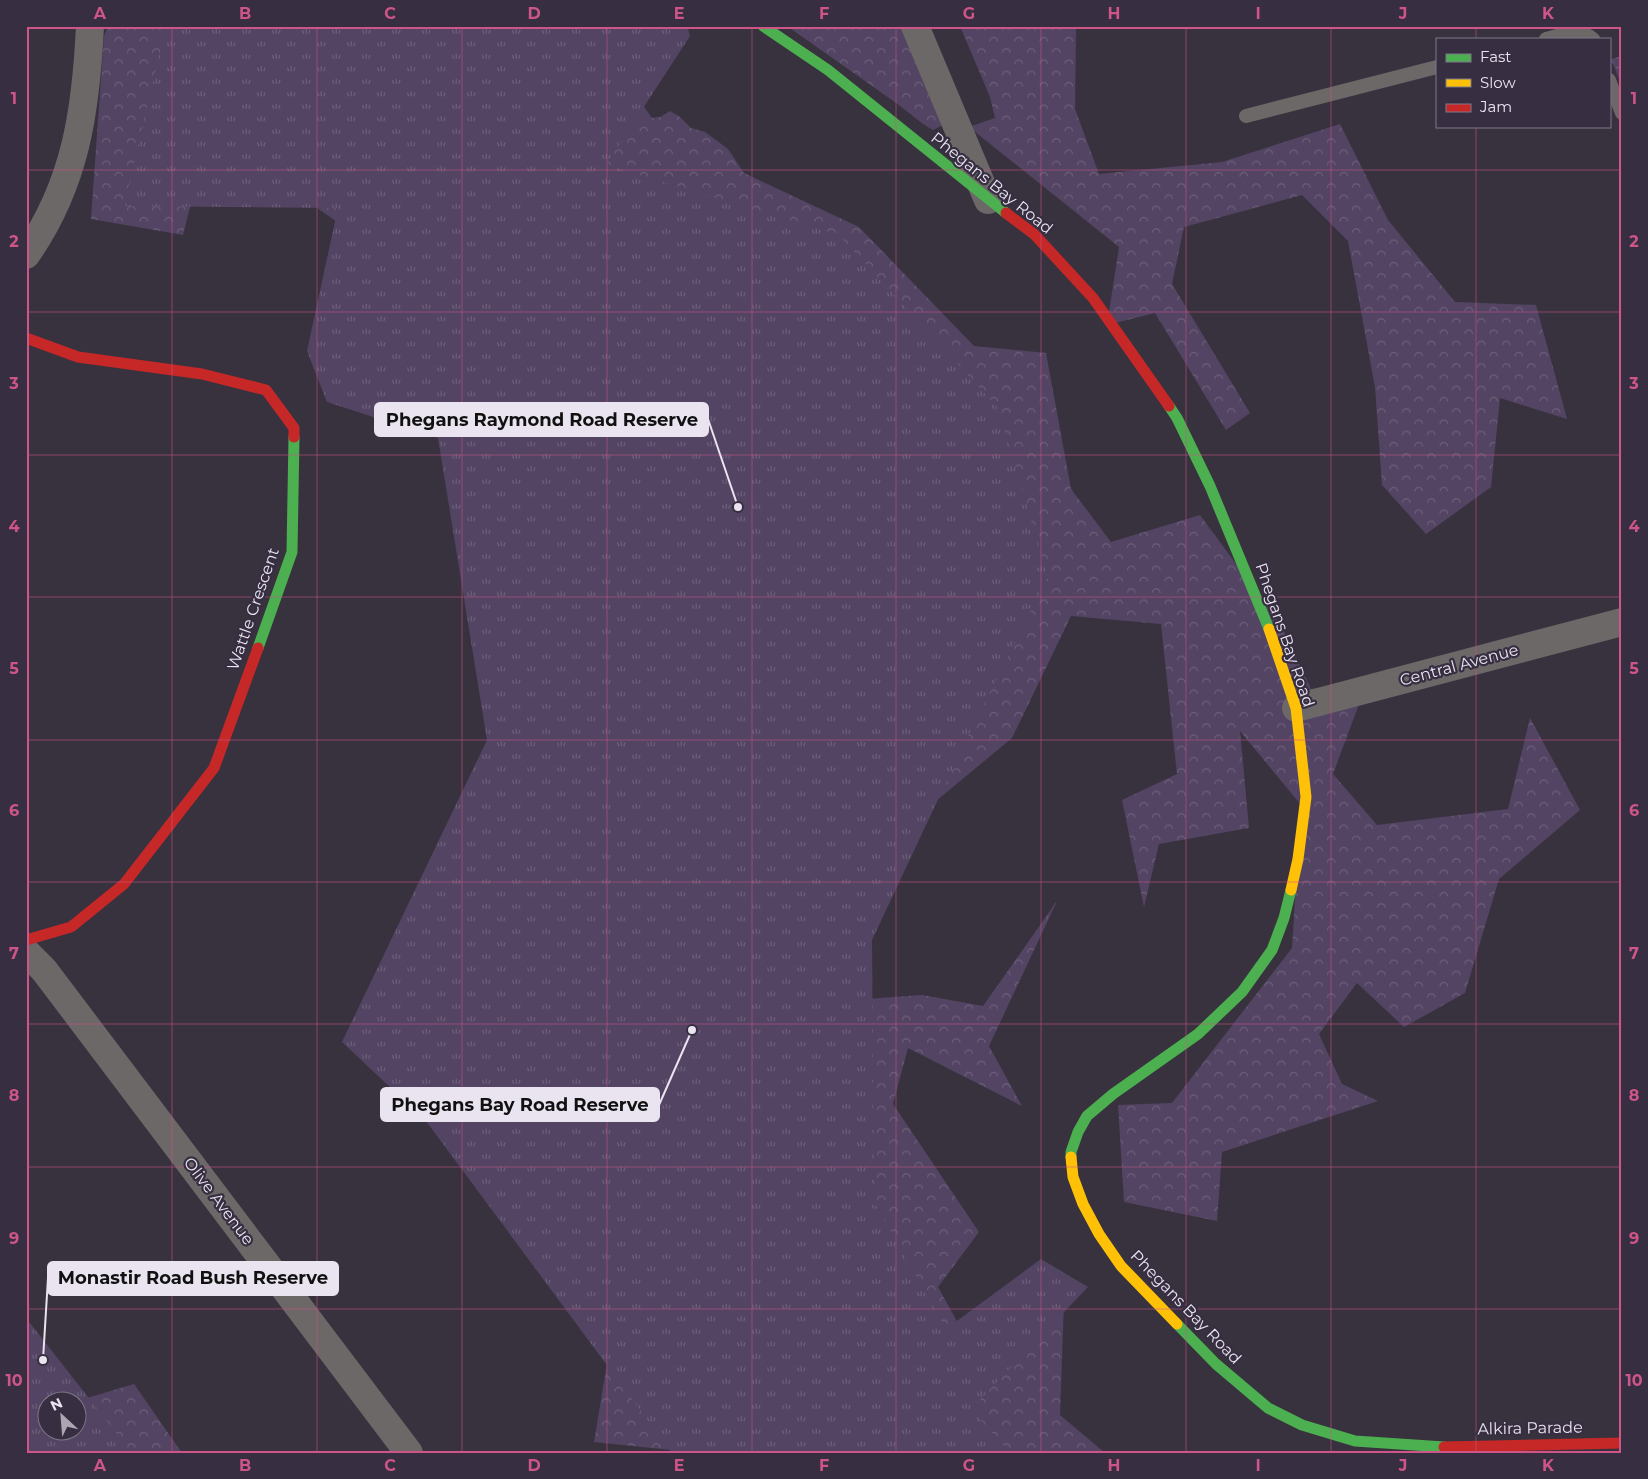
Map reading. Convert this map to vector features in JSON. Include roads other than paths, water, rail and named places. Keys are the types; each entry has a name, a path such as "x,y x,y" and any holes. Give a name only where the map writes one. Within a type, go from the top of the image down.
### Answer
{"street":[{"path":"26,255 35,243 65,185 74,156 85,94 90,26"},
{"name":"Phegans Bay Road","path":"763,26 828,70 988,200 1034,234 1093,298 1147,373 1176,418 1210,486 1262,610 1296,708 1306,797 1298,859 1284,918 1272,950 1242,992 1198,1034 1113,1094 1087,1116 1078,1132 1071,1152 1073,1177 1083,1204 1099,1234 1121,1266 1216,1364 1268,1408 1302,1425 1355,1440 1438,1446"},
{"path":"915,26 988,200"},
{"name":"Wattle Crescent","path":"26,338 78,357 202,374 266,390 294,428 292,552 214,768 124,884 71,927 26,940"},
{"name":"Central Avenue","path":"1296,708 1622,622"},
{"name":"Olive Avenue","path":"26,952 44,970 409,1453"},
{"name":"Alkira Parade","path":"1438,1446 1622,1443"}],"lane":[{"path":"1550,38 1575,31 1585,33 1592,38"},
{"path":"1246,116 1436,67"},
{"path":"1610,83 1622,113"}],"place":[{"name":"Phegans Raymond Road Reserve","path":"738,507"},
{"name":"Phegans Bay Road Reserve","path":"692,1030"},
{"name":"Monastir Road Bush Reserve","path":"43,1360"}]}
